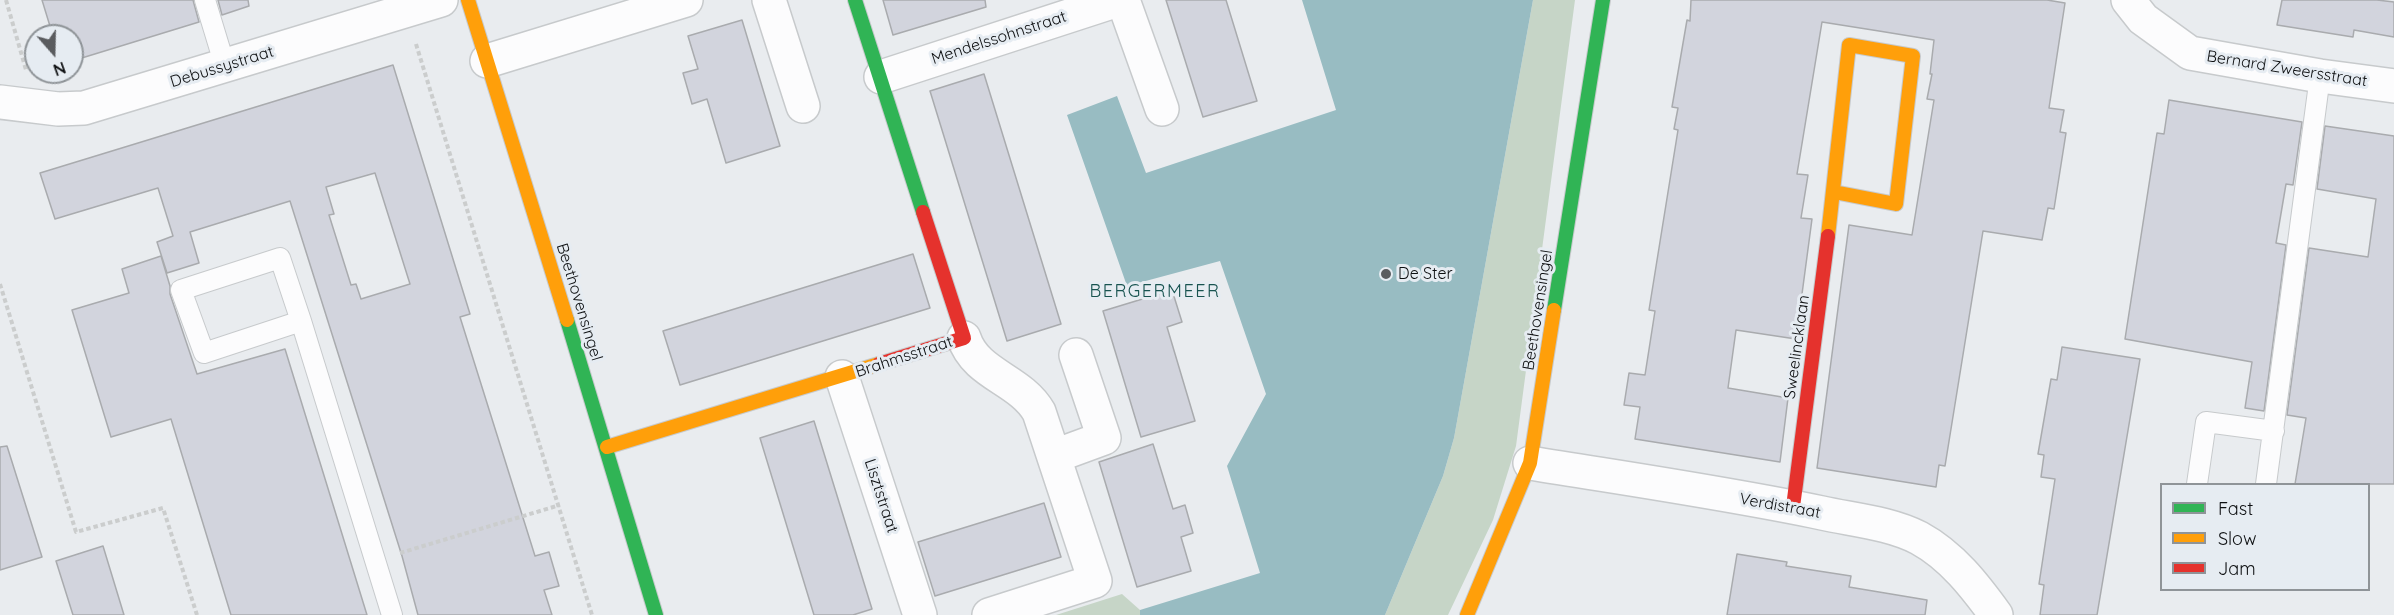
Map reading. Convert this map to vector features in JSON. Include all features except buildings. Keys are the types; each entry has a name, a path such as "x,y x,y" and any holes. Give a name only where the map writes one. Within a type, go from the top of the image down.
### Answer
{"street":[{"name":"Debussystraat","path":"0,102 58,109 84,108 441,0"},
{"name":"Beethovensingel","path":"468,0 607,447 656,615"},
{"path":"487,61 686,0"},
{"path":"769,0 803,106"},
{"name":"Brahmsstraat","path":"607,447 964,338 855,0"},
{"name":"Mendelssohnstraat","path":"881,77 1118,0"},
{"path":"1124,0 1162,109"},
{"name":"Beethovensingel","path":"1467,615 1530,463 1603,0"},
{"name":"Bernard Zweersstraat","path":"2128,0 2143,19 2190,53 2320,76 2394,86"},
{"path":"1849,45 1913,56 1896,204 1834,192 1849,45"},
{"name":"Sweelincklaan","path":"1793,507 1834,192"},
{"path":"964,338 968,351 980,364 1032,399 1055,456 1095,581 988,615"},
{"path":"1055,456 1104,438 1076,355"},
{"name":"Lisztstraat","path":"842,377 920,615"},
{"name":"Verdistraat","path":"1530,463 1793,507 1901,530 1921,539 1955,564 1974,584 1996,615"}],"lane":[{"path":"205,0 225,66"},
{"path":"2266,483 2320,76"},
{"path":"301,321 204,353 181,290 280,258 301,321 392,615"},
{"path":"2197,483 2206,422 2274,431"}],"path":[{"path":"6,0 37,106"},
{"path":"406,11 592,615"},
{"path":"0,284 76,532 163,508 197,615"},
{"path":"376,561 560,505"}],"green space":[{"path":"1533,0 1575,0 1516,446 1493,520 1448,615 1385,615 1443,476 1454,438"},
{"path":"1122,594 1140,610 1140,615 1056,615"}],"water":[{"path":"1302,0 1533,0 1454,438 1443,476 1385,615 1140,615 1140,610 1260,573 1227,466 1266,394 1220,261 1127,286 1067,115 1117,96 1146,173 1336,110"}],"traffic: fast":[{"path":"855,0 923,212"},
{"path":"1554,310 1603,0"},
{"path":"567,320 656,615"}],"traffic: slow":[{"path":"468,0 567,320"},
{"path":"1828,236 1849,45 1913,56 1896,204 1834,192"},
{"path":"1467,615 1530,463 1554,310"},
{"path":"607,447 879,364"}],"traffic: jam":[{"path":"879,364 964,338 923,212"},
{"path":"1793,507 1828,236"}],"place":[{"name":"De Ster","path":"1386,274"}],"district":[{"name":"BERGERMEER","path":"1155,292"}]}
